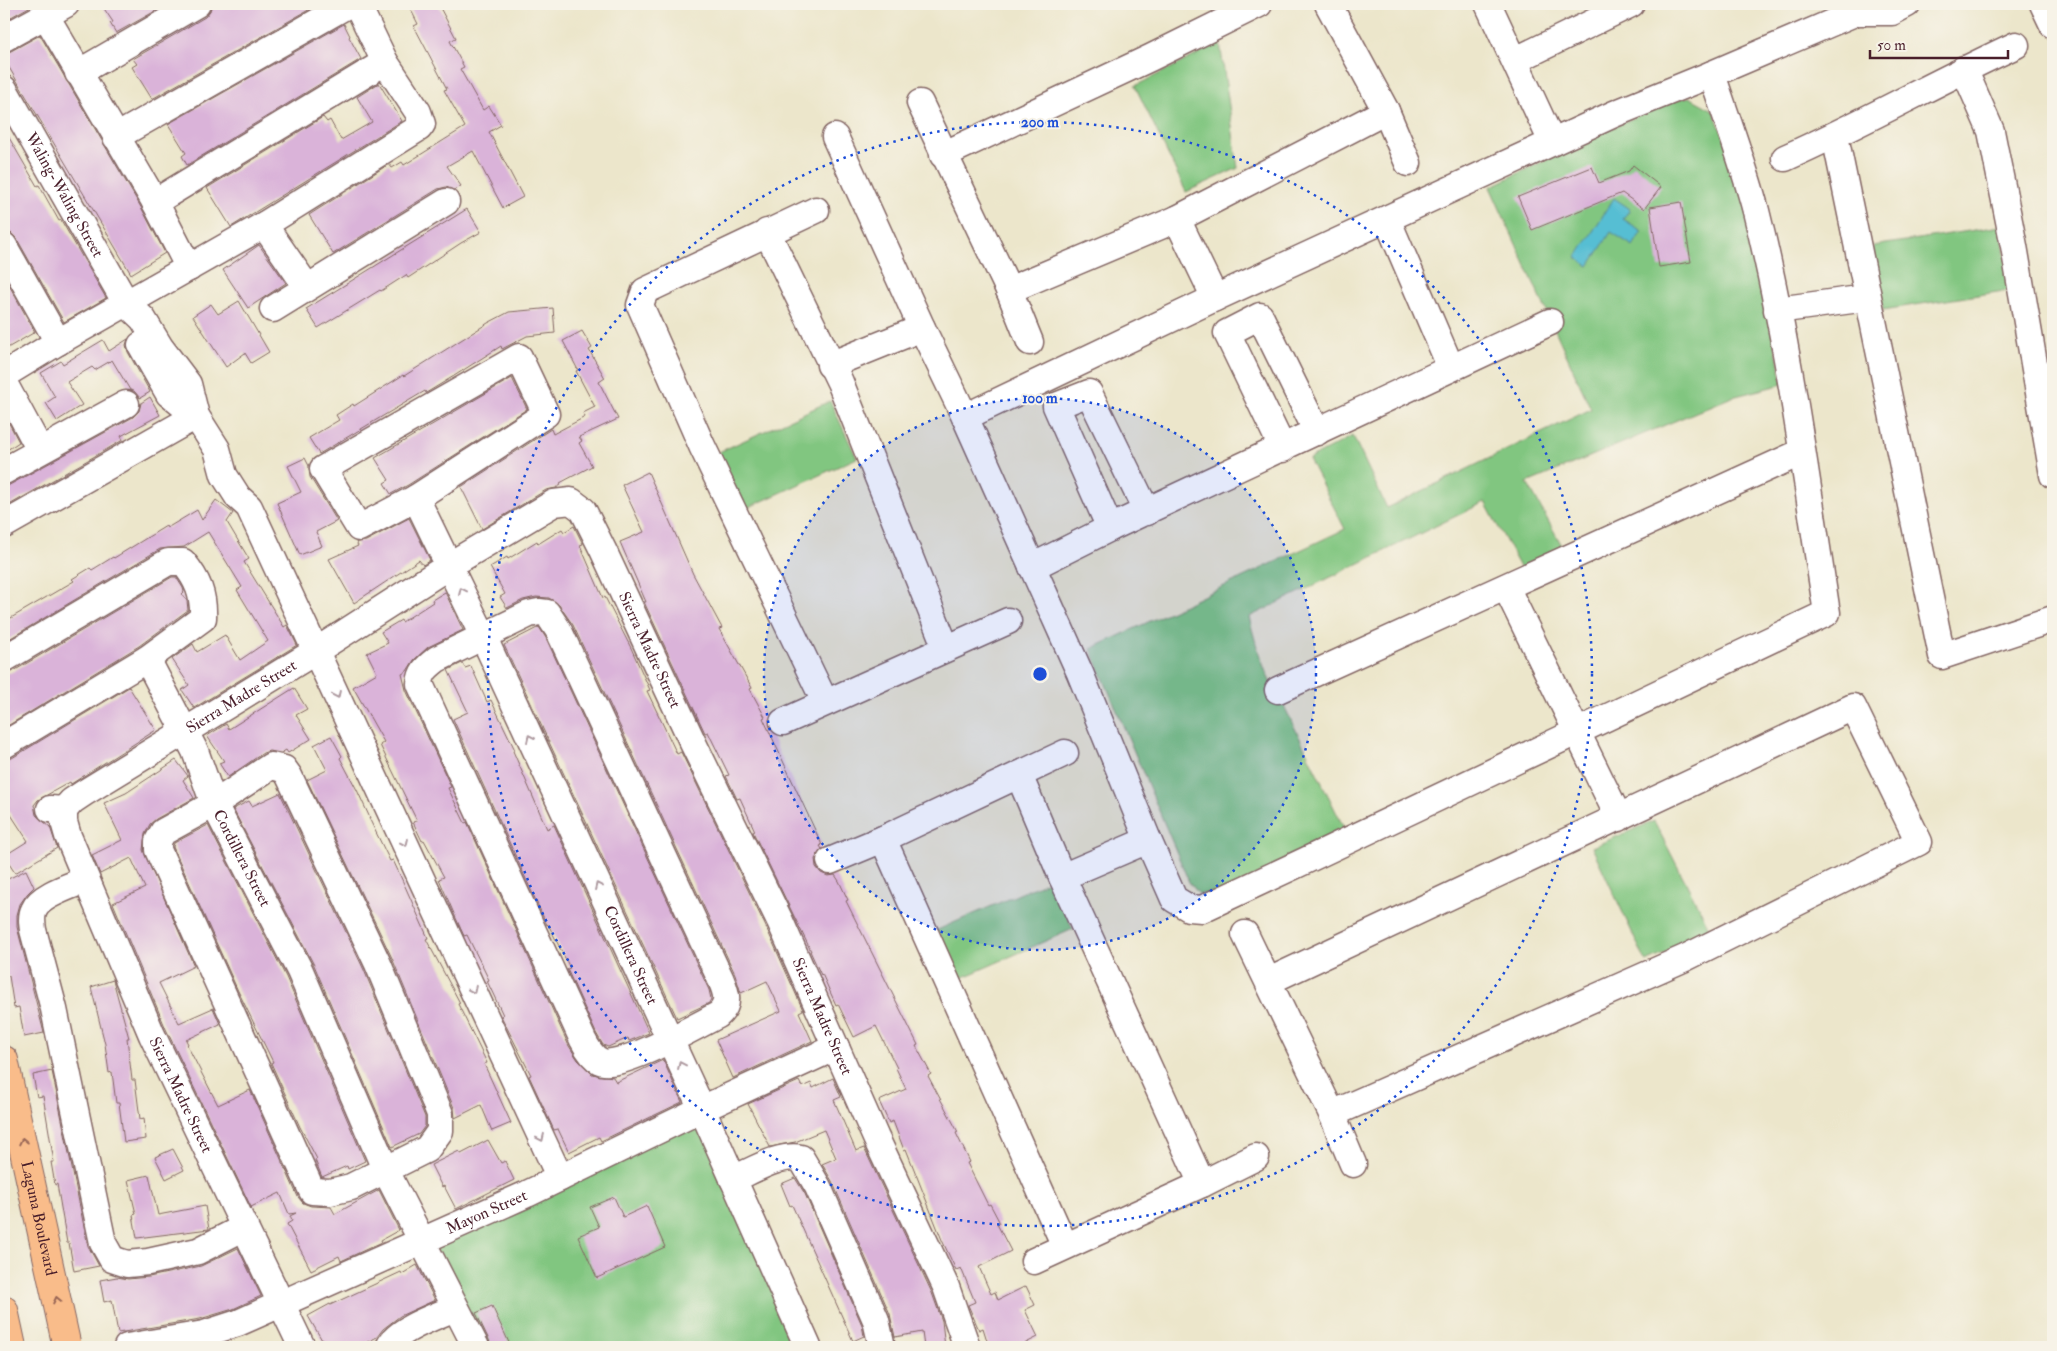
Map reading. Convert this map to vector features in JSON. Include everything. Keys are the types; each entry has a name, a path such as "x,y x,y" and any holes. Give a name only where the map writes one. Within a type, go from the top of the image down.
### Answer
{"main road":[{"name":"Laguna Boulevard","path":"4,1060 67,1347"},
{"path":"4,1310 12,1347"}],"street":[{"path":"78,73 197,4"},
{"path":"116,137 349,4"},
{"path":"4,375 58,342 264,225 422,124 418,112 385,62 357,4"},
{"path":"943,155 1150,58 1259,4"},
{"path":"1328,4 1386,111 1408,163"},
{"path":"1488,4 1516,60 1552,142"},
{"path":"1516,60 1631,4"},
{"path":"965,417 1215,298 1614,114 1712,74 1860,8 1892,12 1907,4"},
{"path":"2042,4 2053,25"},
{"path":"4,38 56,10 78,73 155,202 189,268"},
{"path":"1785,158 1835,136 1964,69 2016,45"},
{"path":"155,202 385,62"},
{"path":"1964,69 1991,131 2014,246 2053,475"},
{"path":"835,137 922,328 965,417 1080,673 1148,840 1174,898 1189,908 1202,909 1352,840 1575,731 1826,613 1802,452 1777,310 1755,210 1712,74"},
{"name":"Waling-Waling Street","path":"4,89 126,303 129,324 179,389 217,449 224,475 238,497 249,507 560,1178"},
{"path":"920,104 1009,290 1030,342"},
{"path":"1009,290 1177,219 1386,111"},
{"path":"1835,136 1942,656 2053,619"},
{"path":"273,309 446,202"},
{"path":"816,210 645,292 640,305 702,446 825,702"},
{"path":"1177,219 1215,298"},
{"path":"1387,219 1452,368"},
{"path":"264,225 307,287"},
{"path":"767,232 830,365 840,382 946,648"},
{"path":"4,246 58,342"},
{"path":"1777,310 1867,298"},
{"path":"1283,448 1227,333 1260,316 1316,432"},
{"path":"1032,567 1110,528 1550,322"},
{"path":"830,365 922,328"},
{"path":"519,357 546,414 416,498 359,528 323,469 519,357"},
{"path":"4,383 40,450"},
{"path":"1110,528 1056,406 1089,393 1147,512"},
{"path":"4,470 126,404"},
{"path":"4,525 196,416"},
{"path":"1278,690 1802,452"},
{"name":"Cordillera Street","path":"416,498 450,565 702,1109 808,1347"},
{"name":"Sierra Madre Street","path":"302,1347 245,1227 220,1180 152,1035 57,809 316,651 450,565 554,503 571,501 583,510 780,921 876,1138 946,1287 967,1347"},
{"path":"4,659 168,562 183,562 191,571 204,599 203,618 147,660 4,745"},
{"path":"1506,587 1619,818"},
{"path":"547,613 554,620 721,980 727,999 725,1009 718,1015 632,1058 612,1063 600,1062 591,1054 583,1040 431,712 420,684 421,675 426,667 437,659 483,636 529,614 547,613"},
{"path":"782,722 1008,621"},
{"name":"Cordillera Street","path":"147,660 195,751 214,804 300,971 386,1171 476,1347"},
{"path":"1269,981 1853,707 1919,842 1685,958 1332,1114"},
{"path":"830,861 883,839 1065,753"},
{"path":"271,766 284,769 289,776 374,955 440,1114 440,1131 427,1149 386,1171 342,1189 322,1193 312,1191 158,850 158,841 163,832 214,804 271,766"},
{"path":"1019,775 1062,877 1202,1184"},
{"path":"883,839 1065,1246"},
{"path":"1062,877 1148,840"},
{"path":"86,880 41,901 34,909 32,918 33,930 54,1009 102,1244 112,1259 126,1264 148,1262 198,1251 245,1227"},
{"path":"1245,934 1332,1114 1353,1164"},
{"name":"Mayon Street","path":"127,1347 204,1334 238,1324 560,1178 702,1109 836,1048"},
{"path":"733,1179 784,1157 793,1156 801,1158 818,1187 876,1320 882,1347"},
{"path":"1034,1261 1202,1184 1256,1157"},
{"path":"389,1347 392,1341 400,1334 456,1308"}],"green space":[{"path":"1220,43 1238,168 1186,192 1135,86"},
{"path":"1689,97 1713,110 1743,185 1783,384 1732,397 1527,483 1565,551 1522,571 1485,502 1249,617 1259,654 1268,677 1346,832 1219,894 1199,894 1189,882 1091,649 1345,529 1309,459 1353,436 1387,508 1591,409 1490,187 1666,102"},
{"path":"2001,226 2010,290 1883,310 1873,246"},
{"path":"830,401 857,458 745,509 719,452"},
{"path":"1654,821 1712,933 1646,962 1592,847"},
{"path":"1051,880 1073,929 957,980 935,931"},
{"path":"701,1119 802,1347 483,1347 431,1245"}],"water":[{"path":"1614,198 1630,209 1623,219 1642,231 1633,246 1611,232 1589,266 1576,258"}],"building":[{"path":"4,4 26,4 29,7 4,21"},
{"path":"101,4 168,4 116,33 110,23 113,22"},
{"path":"212,4 319,4 152,99 132,67 137,64 133,59 205,17 210,11"},
{"path":"408,4 438,4 456,38 450,41 464,67 460,69 483,110 489,106 501,125 489,132 523,197 503,208 473,151 447,166 461,186 454,190 446,187 438,189 333,254 309,215 389,164 392,168 402,162 404,165 465,127 444,90 447,89 414,26 418,24"},
{"path":"344,24 361,59 187,165 182,156 186,153 168,124"},
{"path":"40,35 142,209 165,253 131,274 4,59 4,53"},
{"path":"379,83 402,121 231,227 207,188 323,117 327,122 330,120 341,140 372,122 357,97"},
{"path":"4,129 37,186 39,185 59,221 61,220 106,298 64,322 17,239 11,233 4,231"},
{"path":"1633,165 1661,187 1644,209 1622,193 1532,230 1518,197 1592,167 1599,183 1629,171"},
{"path":"1681,202 1691,262 1659,267 1650,207"},
{"path":"467,209 481,232 408,278 406,275 318,328 306,309"},
{"path":"259,245 286,283 248,308 223,270"},
{"path":"4,276 35,332 4,350"},
{"path":"239,301 269,352 251,363 245,353 226,367 193,316 211,304 218,314"},
{"path":"553,308 555,333 527,336 502,349 501,346 426,393 425,391 319,454 309,438 339,420 336,415 353,404 354,406 488,323 509,312"},
{"path":"582,331 592,348 589,350 605,378 599,382 618,419 579,437 582,441 579,443 592,466 560,483 561,485 556,488 546,490 482,529 461,487 551,429 553,434 585,417 583,413 595,407 563,341"},
{"path":"128,339 126,345 128,352 150,392 140,398 134,391 130,390 112,360 95,370 92,367 67,382 82,405 57,421 46,403 55,397 41,373 61,361 63,364 103,340 109,351"},
{"path":"512,378 527,409 391,494 384,483 389,480 375,458"},
{"path":"150,397 160,415 121,436 123,440 4,508 4,488 133,417 139,411 141,403"},
{"path":"4,414 19,442 4,452"},
{"path":"305,458 309,466 310,477 337,521 316,532 322,546 300,555 277,503 301,492 288,466"},
{"path":"648,472 693,574 722,628 719,629 752,688 750,689 765,717 763,718 822,845 820,846 822,849 815,859 816,867 821,873 828,876 835,875 839,881 848,900 846,901 918,1045 916,1046 931,1074 928,1076 958,1132 956,1133 970,1162 967,1163 988,1205 990,1204 1000,1223 997,1224 1011,1251 979,1267 991,1294 995,1292 998,1300 1026,1286 1035,1305 1025,1310 1038,1337 1018,1347 989,1347 983,1328 979,1330 968,1305 975,1302 961,1268 956,1270 906,1149 904,1150 893,1121 889,1123 879,1101 906,1089 897,1068 876,1026 854,1037 838,1004 836,1005 753,832 755,831 740,798 737,799 726,776 729,775 708,732 705,733 644,602 646,602 620,542 644,532 622,485"},
{"path":"216,500 233,513 227,522 249,559 244,562 284,627 287,625 297,645 194,708 182,690 189,685 172,659 193,644 197,652 225,635 240,660 268,641 237,590 242,587 208,532 184,547 160,549 4,642 4,622 74,581 72,579 90,568 92,570 197,510 202,520"},
{"path":"409,518 430,560 423,565 419,560 354,603 329,559 358,546 356,542 366,541"},
{"path":"574,526 583,544 580,545 603,598 605,597 631,648 650,690 647,691 677,754 681,752 766,927 803,1010 799,1012 812,1041 733,1078 716,1040 781,1011 767,981 741,993 735,974 573,625 559,605 549,598 536,597 523,600 507,608 500,597 505,594 490,567 507,557 508,559 537,541 538,544 562,529 564,532"},
{"path":"172,577 176,577 183,588 184,592 182,594 187,601 188,610 139,646 4,728 4,674 12,672"},
{"path":"445,592 463,630 428,647 414,660 407,671 402,674 406,690 451,787 448,788 465,823 467,822 569,1046 578,1060 592,1074 613,1077 616,1082 663,1060 682,1102 601,1141 599,1137 569,1152 558,1129 554,1130 553,1128 529,1076 531,1075 501,1016 503,1015 487,981 489,980 467,935 464,936 439,879 444,877 424,840 422,841 413,822 417,821 380,745 384,742 353,687 377,673 367,653 388,643 381,632 401,620 402,622"},
{"path":"539,627 546,638 709,990 711,999 709,1003 677,1018 504,645"},
{"path":"462,663 465,668 471,666 487,702 491,700 515,750 513,751 547,829 554,825 649,1033 629,1041 628,1038 608,1047 603,1045 596,1033 567,969 570,968 547,925 453,719 468,712 448,670"},
{"path":"129,687 156,730 71,784 70,782 38,800 34,805 36,815 50,827 57,848 15,873 4,856 28,841 4,804 4,760 12,758"},
{"path":"294,688 307,709 296,715 311,739 288,753 286,750 281,753 269,751 263,753 228,777 219,763 224,761 207,736 226,724 229,729"},
{"path":"331,736 390,861 393,860 428,938 426,939 460,1003 458,1004 487,1063 484,1064 511,1123 492,1131 481,1105 455,1118 454,1108 392,958 307,780 327,770 314,745"},
{"path":"176,760 188,776 183,780 194,798 150,824 145,834 143,850 194,966 159,983 179,1023 213,1008 220,1024 186,1040 187,1045 218,1105 250,1090 298,1197 303,1203 311,1206 331,1207 335,1214 379,1190 399,1230 381,1240 382,1242 341,1261 339,1256 311,1270 287,1224 292,1221 290,1216 296,1213 289,1214 280,1193 251,1207 166,1029 113,903 145,888 131,858 100,874 92,855 122,840 104,803 126,793"},
{"path":"280,793 364,970 425,1117 425,1126 419,1134 392,1147 314,965 233,809 249,801 252,806"},
{"path":"208,825 286,977 365,1161 348,1169 347,1166 322,1177 315,1160 317,1159 300,1127 271,1063 273,1062 238,991 173,847 174,843"},
{"path":"26,870 34,887 20,904 17,915 17,927 44,1033 24,1037 19,1007 14,1008 9,976 6,977 4,965 4,954 7,954 4,938 4,881"},
{"path":"113,980 129,1038 127,1038 132,1080 135,1080 140,1119 144,1118 146,1139 124,1142 119,1103 116,1103 112,1072 109,1073 105,1044 91,987"},
{"path":"52,1071 88,1246 99,1266 74,1271 69,1243 67,1243 57,1184 55,1185 51,1162 54,1162 43,1096 37,1097 33,1075"},
{"path":"833,1078 841,1097 834,1100 856,1151 864,1148 932,1293 942,1321 945,1347 924,1347 922,1332 895,1337 890,1314 832,1181 822,1164 836,1158 824,1130 795,1142 770,1147 748,1104 799,1081 802,1087 811,1083 813,1088"},
{"path":"488,1140 501,1163 505,1161 514,1180 456,1209 431,1165 459,1151 461,1154"},
{"path":"173,1149 184,1170 166,1179 155,1157"},
{"path":"149,1175 158,1215 205,1206 209,1229 137,1238 133,1215 136,1214 128,1180"},
{"path":"795,1178 805,1194 862,1325 864,1336 853,1341 781,1184"},
{"path":"614,1197 623,1217 647,1206 665,1247 597,1278 578,1236 599,1227 590,1207"},
{"path":"238,1248 261,1296 233,1309 200,1319 118,1333 112,1300 104,1302 100,1280 117,1277 128,1279 149,1277 201,1266"},
{"path":"417,1265 435,1300 400,1316 383,1329 377,1337 358,1347 326,1347 308,1316 401,1272 402,1274"},
{"path":"492,1306 511,1347 491,1347 476,1313"}]}
